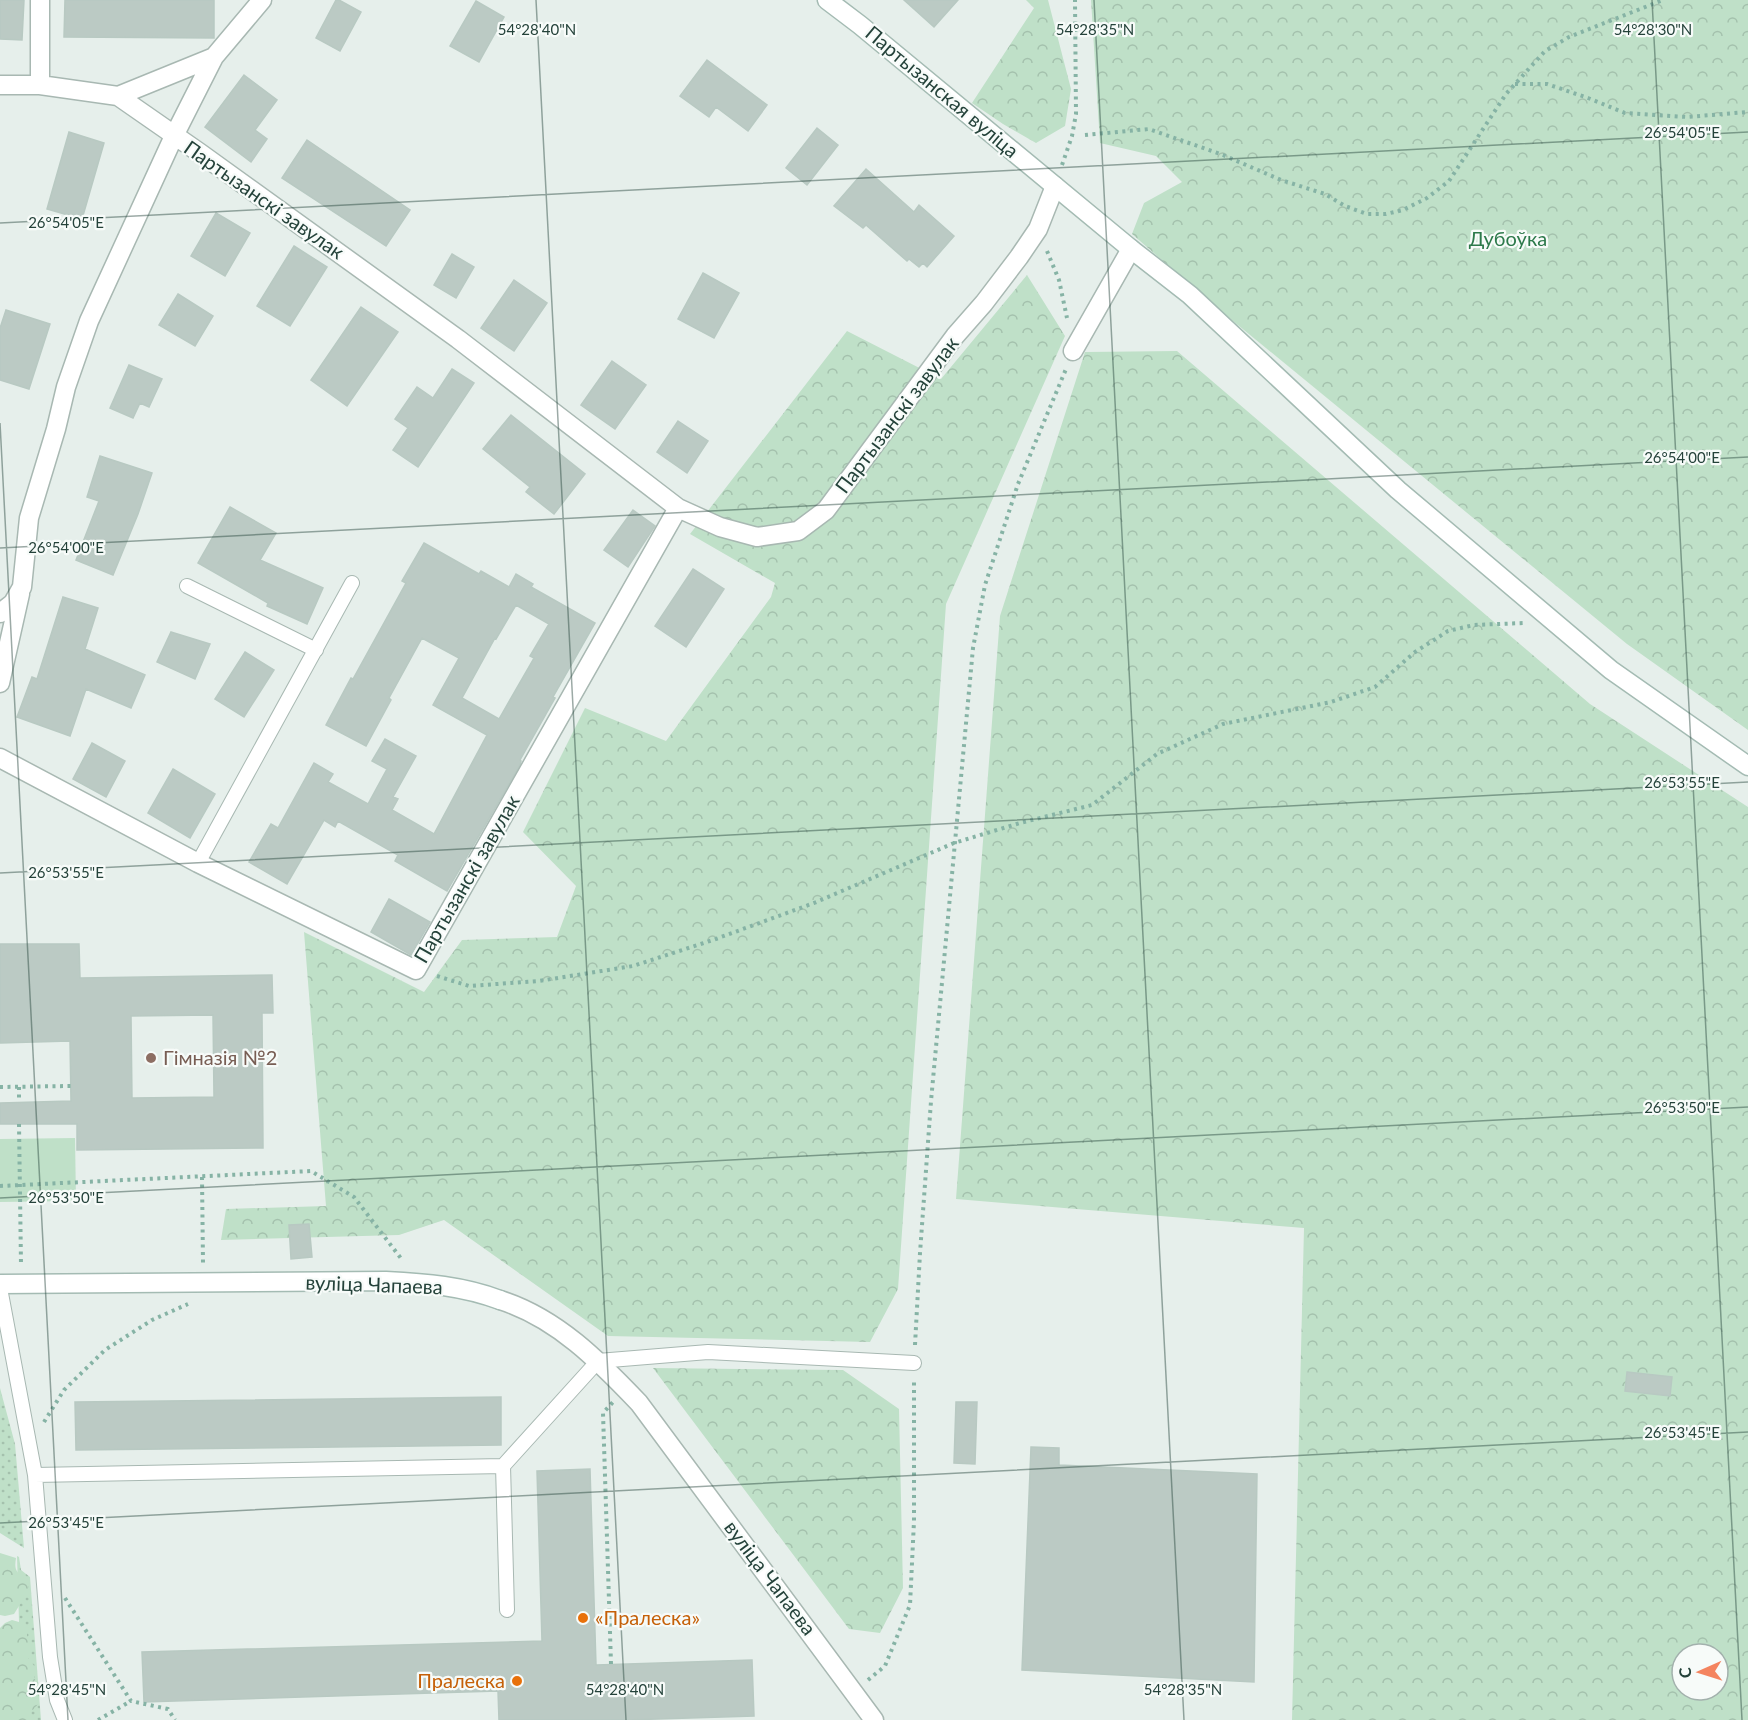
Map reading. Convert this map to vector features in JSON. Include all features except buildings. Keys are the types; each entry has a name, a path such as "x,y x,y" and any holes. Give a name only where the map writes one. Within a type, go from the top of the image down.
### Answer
{"street":[{"path":"40,0 40,85"},
{"path":"0,85 40,85 118,96 174,136 214,57 262,0"},
{"name":"Партызанская вуліца","path":"826,0 860,25 1190,295 1398,490 1611,670 1748,766"},
{"path":"118,96 214,57"},
{"name":"Партызанскі завулак","path":"1,671 22,587 29,518 66,387 89,321 174,136 458,339 678,508 720,527 757,537 798,531 826,510 955,336 1019,258 1038,229 1055,186"},
{"path":"1073,351 1131,249"},
{"name":"Партызанскі завулак","path":"0,759 198,863 416,970 678,508"},
{"path":"0,613 13,603 22,587"},
{"name":"вуліца Чапаева","path":"0,1286 386,1281 468,1290 527,1310 553,1325 592,1367 647,1413 874,1720"}],"lane":[{"path":"198,863 352,583"},
{"path":"187,586 316,650"},
{"path":"0,1286 35,1475 50,1657 57,1700 65,1720"},
{"path":"507,1610 503,1466 592,1367 708,1352 914,1363"},
{"path":"35,1475 503,1466"}],"path":[{"path":"1055,186 1072,136 1076,114 1075,0"},
{"path":"1085,135 1149,129 1223,155 1281,180 1325,194 1345,206 1367,214 1386,214 1403,210 1427,198 1449,181 1506,94 1545,51 1569,37 1663,0"},
{"path":"1515,84 1547,84 1625,113 1687,117 1748,111"},
{"path":"854,1691 885,1666 910,1605 914,1521 914,1363 922,1218 973,648 985,585 1018,484 1073,351 1059,279 1038,229"},
{"path":"416,970 469,986 539,981 633,966 814,903 954,843 1092,805 1157,754 1223,724 1331,702 1375,687 1415,652 1449,631 1474,625 1553,621"},
{"path":"0,1087 71,1086"},
{"path":"19,1087 19,1102"},
{"path":"19,1124 21,1271"},
{"path":"0,1186 311,1171 354,1197 420,1283"},
{"path":"202,1177 203,1267"},
{"path":"40,1428 64,1390 105,1350 152,1320 192,1302"},
{"path":"592,1367 616,1400 603,1413 611,1664"},
{"path":"63,1596 131,1701"},
{"path":"98,1720 131,1701 168,1709 175,1720"}],"green space":[{"path":"1026,0 1048,0 1071,89 1065,126 1036,143 972,103 1034,8"},
{"name":"Дубоўка","path":"1091,0 1748,0 1748,730 1627,644 1211,303 1132,234 1144,203 1182,182 1156,156 1100,143"},
{"path":"1027,275 1065,336 946,604 898,1289 870,1342 608,1336 444,1220 399,1235 221,1240 226,1209 326,1206 304,932 424,992 462,940 557,937 576,886 523,832 585,708 666,741 771,597 775,583 690,534 847,331 941,379"},
{"path":"1177,351 1590,704 1748,807 1748,1720 1292,1720 1304,1228 956,1199 1000,616 1085,352"},
{"path":"75,1138 76,1201 0,1202 0,1139"},
{"path":"653,1368 843,1370 899,1409 903,1588 880,1633 849,1629"},
{"path":"0,1388 15,1444 24,1548 0,1533"},
{"path":"0,1553 16,1558 17,1571 27,1578 29,1590 14,1614 5,1616 0,1615"},
{"path":"17,1556 21,1570 30,1577 41,1720 22,1720"},
{"path":"12,1620 19,1622 27,1630 27,1638 31,1640 28,1658 35,1667 34,1678 37,1683 39,1703 31,1712 30,1720 0,1720 0,1628"}],"place":[{"name":"Гімназія №2","path":"151,1058"},
{"name":"«Пралеска»","path":"583,1618"},
{"name":"Пралеска","path":"517,1681"}]}
